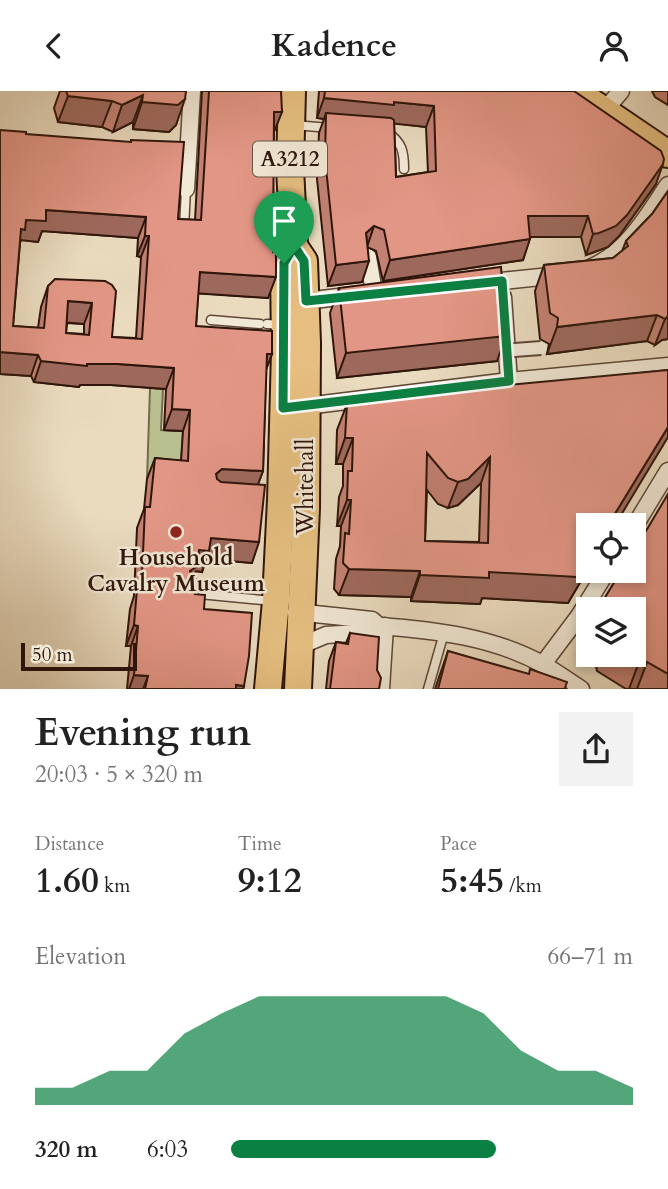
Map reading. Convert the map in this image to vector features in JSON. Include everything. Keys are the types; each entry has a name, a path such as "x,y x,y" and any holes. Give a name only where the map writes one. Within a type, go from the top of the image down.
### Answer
{"main road":[{"name":"Whitehall","path":"292,91 294,246 304,261 280,316 295,407 306,508 298,688"},
{"path":"575,91 612,101 668,154"},
{"name":"Whitehall","path":"268,688 276,601 277,500 295,407"}],"street":[{"path":"186,189 183,150 192,91"},
{"path":"464,284 563,274 589,269 610,259 634,234 668,184"},
{"path":"280,316 380,292 369,257"},
{"path":"502,281 509,381"},
{"path":"500,351 541,348"},
{"path":"295,407 509,381 668,366"},
{"path":"642,513 668,471"},
{"path":"543,664 600,583"},
{"path":"272,637 278,622 290,613 372,620 382,626 444,633 503,647 543,664 581,688"},
{"path":"300,646 326,635 372,632 382,626"},
{"path":"382,626 382,688"}],"lane":[{"path":"291,125 335,128"},
{"path":"373,131 386,132 398,139 404,152 404,169"},
{"path":"184,232 186,189"},
{"path":"211,320 280,316"},
{"path":"189,593 276,601"},
{"path":"429,688 444,633"}],"green space":[{"path":"150,388 163,389 161,430 183,431 180,482 147,479"}],"building":[{"path":"66,91 186,91 185,99 178,105 142,102 143,95 122,105 112,101 68,96"},
{"path":"209,91 281,91 282,112 274,112 273,252 276,252 276,277 200,272 196,326 272,331 272,354 267,354 263,471 222,469 216,474 221,482 265,485 259,542 211,538 209,551 199,550 198,566 190,571 191,576 196,579 195,594 205,595 204,609 252,613 244,686 236,685 236,689 145,689 148,676 134,675 138,626 134,625 137,589 140,589 142,576 145,507 150,507 155,458 188,461 190,410 172,409 174,368 118,364 87,366 41,361 38,355 0,352 0,130 131,142 184,142 178,219 201,220","holes":["46,210 146,217 145,236 149,236 142,339 112,337 116,291 105,281 55,279 48,286 44,328 13,326 21,229 25,230 26,220 46,221","68,301 92,303 89,335 66,333"]},
{"path":"325,91 574,91 661,151 663,164 627,215 616,226 599,233 593,234 588,216 528,216 530,239 390,260 384,230 374,226 366,233 369,261 336,265 325,158 326,113 394,120 396,177 436,171 434,106 324,98"},
{"path":"668,191 668,316 665,319 657,315 557,327 558,318 550,313 544,265 613,258 628,246 626,241 652,214"},
{"path":"501,267 505,319 500,326 506,336 346,353 339,288"},
{"path":"668,370 668,427 615,513 576,513 576,577 489,572 489,578 420,575 420,571 349,569 343,563 345,533 349,534 351,500 347,500 348,471 352,471 353,438 345,438 349,400","holes":["427,453 448,478 458,482 468,479 490,457 488,543 425,541"]},
{"path":"668,494 668,674 646,662 646,597 605,597 614,583 646,583 646,531"},
{"path":"350,633 379,637 379,689 330,689 336,642 348,644"},
{"path":"448,651 529,674 530,669 567,682 567,689 438,689"}],"place":[{"name":"Household Cavalry Museum","path":"176,532"}],"route":[{"path":"294,246 304,261 306,301 502,281 509,381 283,408 284,263 294,246"}]}
